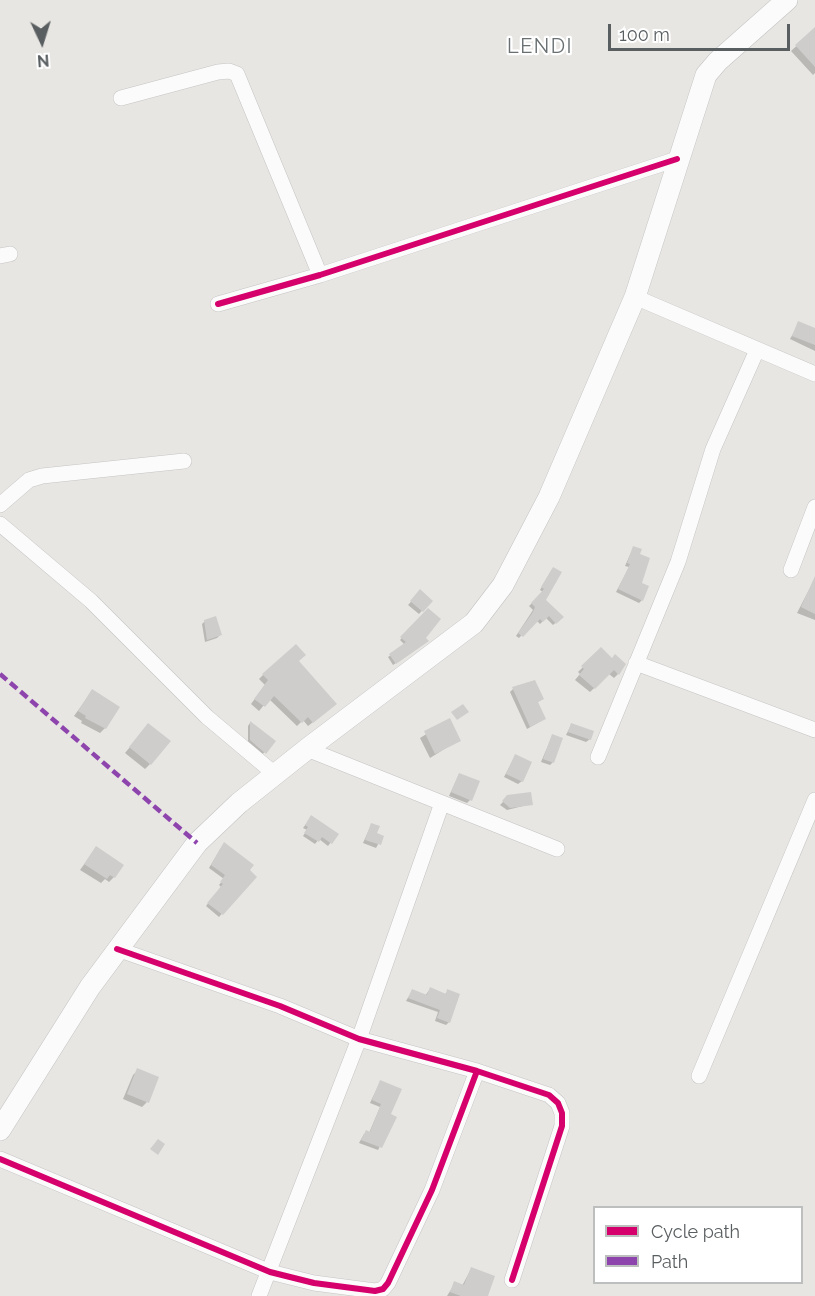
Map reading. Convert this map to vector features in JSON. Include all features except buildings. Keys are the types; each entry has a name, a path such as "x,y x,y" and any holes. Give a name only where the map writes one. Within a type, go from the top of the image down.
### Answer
{"main road":[{"path":"0,1130 90,987 197,843 239,803 459,635 487,608 503,585 549,497 635,297 677,159 706,75 718,61 787,0"}],"street":[{"path":"121,98 218,72 229,71 237,74 320,276"},
{"path":"218,304 320,276 677,159"},
{"path":"635,297 815,374"},
{"path":"598,757 692,526 713,449 757,350"},
{"path":"0,505 29,480 42,476 184,461"},
{"path":"791,570 815,507"},
{"path":"0,524 91,601 207,717 276,775"},
{"path":"636,663 815,730"},
{"path":"307,749 557,849"},
{"path":"699,1076 815,800"},
{"path":"259,1296 359,1038 442,802"},
{"path":"117,949 280,1006 359,1038 477,1071 549,1095 558,1103 562,1113 562,1126 512,1280"},
{"path":"0,1159 270,1272 314,1283 365,1291 383,1289 432,1190 477,1071"}],"marked path":[{"path":"0,674 197,843"}],"cycle path":[{"path":"218,304 320,275 677,159"},
{"path":"117,949 280,1006 359,1039 477,1071 549,1095 558,1103 562,1113 562,1126 512,1280"},
{"path":"0,1159 270,1272 314,1283 375,1291 383,1289 388,1283 432,1190 477,1071"}],"district":[{"name":"LENDI","path":"540,47"}]}
